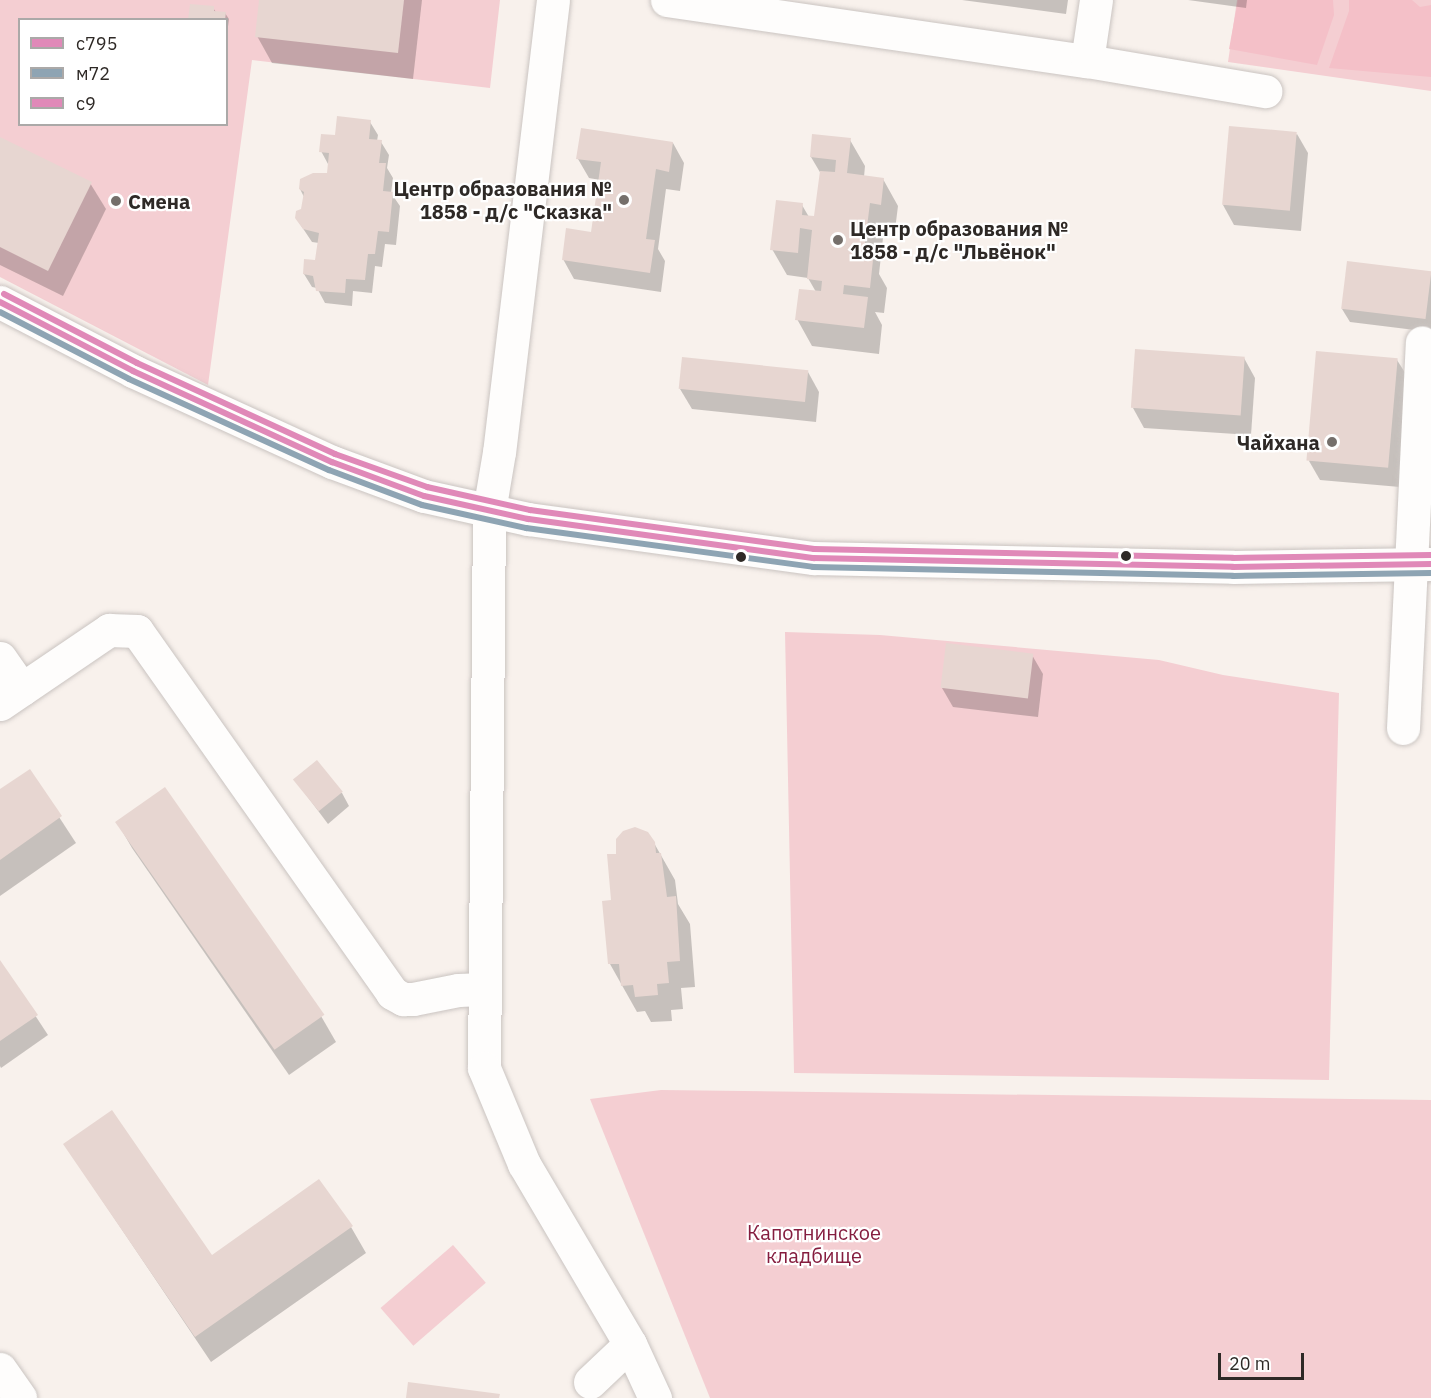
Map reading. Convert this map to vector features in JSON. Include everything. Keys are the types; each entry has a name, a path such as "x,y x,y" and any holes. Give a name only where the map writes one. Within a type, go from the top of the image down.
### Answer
{"street":[{"path":"553,0 500,441 489,511 484,1068 524,1164 630,1344 655,1398"},
{"path":"667,0 1087,61 1265,92"},
{"path":"1087,61 1096,0"},
{"path":"0,302 134,370 332,462 424,496 528,519 813,558 1233,567 1421,564"},
{"path":"1403,728 1419,643 1422,342"},
{"path":"0,658 11,697 109,630 137,631 392,993 403,999 413,999 458,990 484,989"},
{"path":"590,1382 630,1344"},
{"path":"0,1369 20,1398"}],"green space":[{"name":"Смена","path":"0,0 500,0 490,88 252,60 208,385 0,277"},
{"path":"1237,0 1431,0 1431,91 1228,62"},
{"path":"785,632 880,635 1159,660 1223,675 1339,693 1329,1080 794,1073"},
{"name":"Капотнинское кладбище","path":"661,1090 1431,1100 1431,1398 710,1398 590,1099"},
{"path":"453,1245 486,1283 413,1346 381,1308"}],"shaded area":[{"path":"1238,0 1333,0 1334,15 1317,65 1229,49"},
{"path":"1349,0 1412,0 1420,7 1431,5 1431,77 1329,68 1349,11"}],"building":[{"path":"259,0 404,0 398,53 255,37"},
{"path":"190,4 214,6 214,11 226,12 225,18 188,18"},
{"path":"337,116 371,120 369,139 382,140 379,163 386,163 383,191 393,192 389,232 378,231 375,254 368,254 365,280 346,279 345,293 316,291 313,276 303,274 304,259 315,260 319,233 303,229 295,218 296,211 301,209 304,192 299,189 300,179 313,173 327,173 329,153 319,152 321,134 335,135"},
{"path":"1229,126 1297,132 1290,211 1222,205"},
{"name":"Центр образования № 1858 - д/с \"Сказка\"","path":"581,128 673,142 669,172 656,169 646,239 655,240 650,273 562,260 566,228 591,232 601,162 576,159"},
{"name":"Центр образования № 1858 - д/с \"Львёнок\"","path":"812,134 851,138 847,173 884,178 881,205 870,203 863,259 873,260 870,288 844,285 843,294 868,297 864,328 795,320 799,289 821,291 822,281 807,279 812,230 800,228 798,253 770,250 776,200 803,203 802,215 814,216 820,171 835,172 836,160 810,157"},
{"path":"0,137 92,182 48,271 0,247"},
{"path":"1347,261 1431,271 1426,319 1341,309"},
{"path":"1135,349 1245,357 1241,416 1131,408"},
{"path":"1316,351 1398,358 1388,468 1306,461"},
{"path":"682,357 808,370 805,402 679,389"},
{"path":"946,643 1033,654 1028,698 941,688"},
{"path":"317,760 343,792 319,811 293,780"},
{"path":"30,769 62,816 0,860 0,789"},
{"path":"165,787 324,1015 274,1050 115,822"},
{"path":"635,827 648,832 655,842 656,853 661,853 667,897 676,896 680,961 667,962 669,983 657,984 658,995 635,997 633,985 621,986 619,964 608,964 602,901 611,900 607,854 616,854 616,839 623,831"},
{"path":"0,960 38,1015 0,1041"},
{"path":"112,1110 212,1255 319,1179 353,1226 195,1337 63,1144"},
{"path":"408,1382 500,1394 499,1398 406,1398"}],"transit line":[{"name":"с9","path":"4,294 137,363 335,454 427,487 530,510 814,549 1233,558 1431,555"},
{"name":"с795","path":"0,302 133,371 332,462 424,496 528,519 813,558 1233,567 1431,564"},
{"name":"м72","path":"0,312 129,379 329,470 422,505 526,528 813,567 1233,576 1431,573"}],"place":[{"name":"Центр образования № 1858 - д/с \"Сказка\"","path":"624,200"},
{"name":"Смена","path":"116,201"},
{"name":"Центр образования № 1858 - д/с \"Львёнок\"","path":"838,240"},
{"name":"Чайхана","path":"1332,442"}]}
